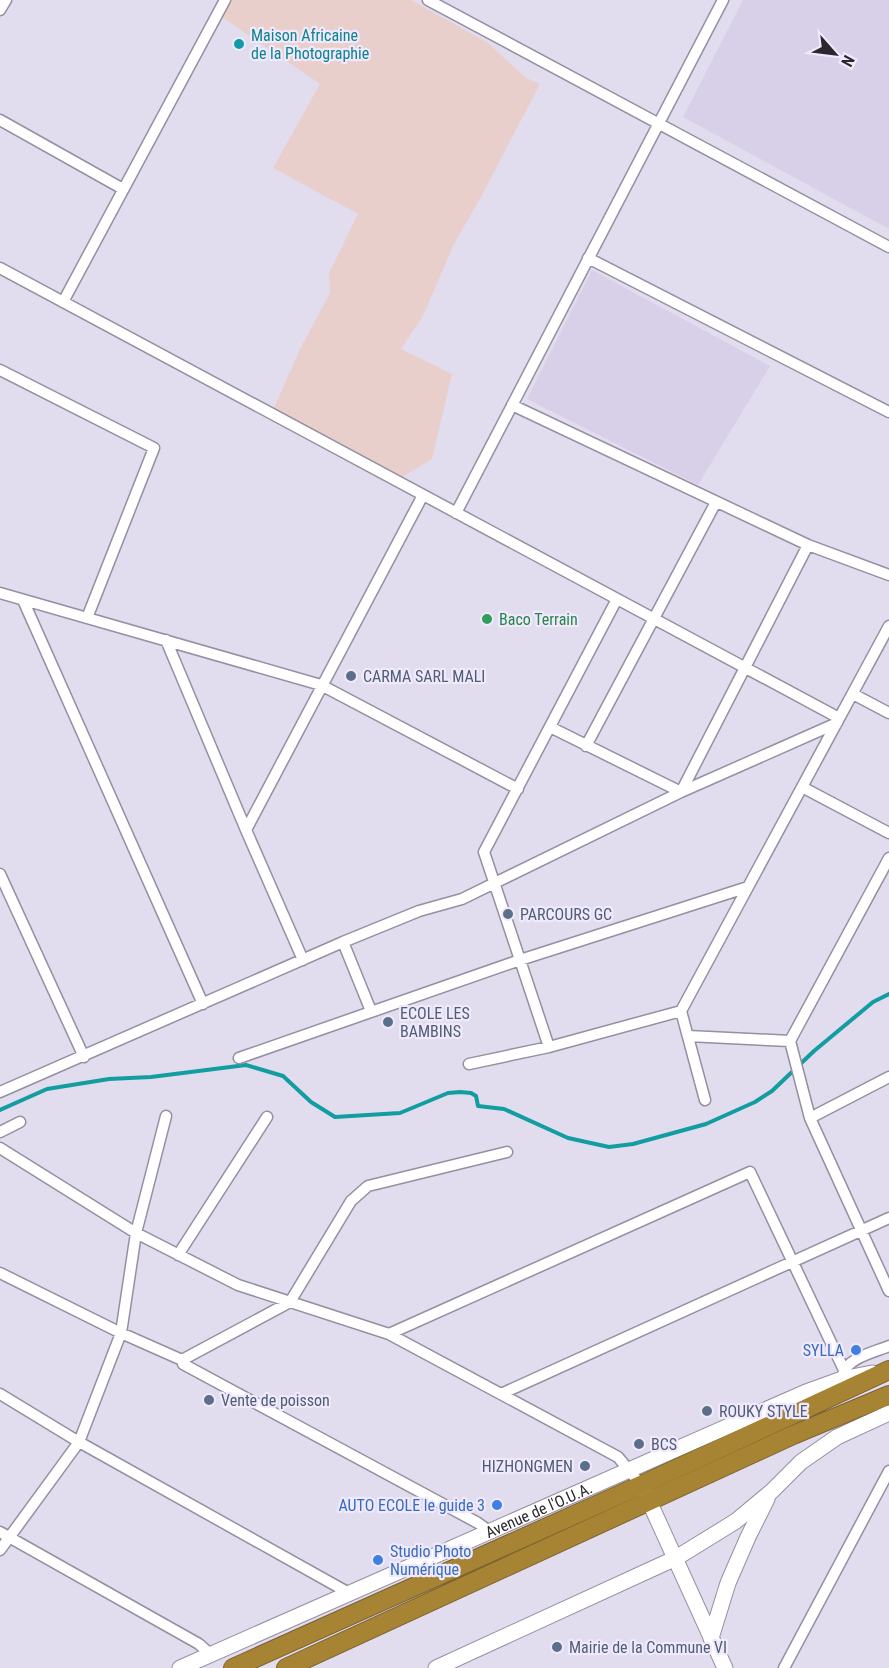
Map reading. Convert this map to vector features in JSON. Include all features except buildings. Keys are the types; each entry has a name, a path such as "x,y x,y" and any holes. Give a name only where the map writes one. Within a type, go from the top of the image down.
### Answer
{"highway":[{"name":"Avenue de l'O.U.A.","path":"286,1668 645,1493 889,1369"},
{"name":"Avenue de l'O.U.A.","path":"233,1668 645,1493 889,1395"}],"street":[{"path":"0,10 6,0"},
{"path":"63,302 225,0"},
{"path":"428,0 889,247"},
{"path":"456,513 723,0"},
{"path":"0,120 123,189"},
{"path":"588,258 889,412"},
{"path":"0,268 618,599 838,721"},
{"path":"0,370 154,448 87,618"},
{"path":"512,405 808,545 889,575"},
{"path":"246,830 423,495"},
{"path":"586,746 717,502"},
{"path":"681,792 808,545"},
{"path":"0,593 321,685 518,789"},
{"path":"549,1047 484,852 618,599"},
{"path":"23,600 203,1004"},
{"path":"705,1100 681,1011 889,626"},
{"path":"166,640 303,960"},
{"path":"852,694 889,713"},
{"path":"0,1092 343,942 418,911 462,899 681,792 838,721"},
{"path":"550,727 681,792"},
{"path":"802,787 889,833"},
{"path":"889,858 790,1041 810,1118 889,1291"},
{"path":"0,874 84,1057"},
{"path":"239,1058 520,960 748,887"},
{"path":"343,942 371,1011"},
{"path":"470,1064 549,1047 681,1011"},
{"path":"688,1036 790,1041"},
{"path":"810,1118 889,1077"},
{"path":"0,1550 4,1534 79,1442 121,1333 136,1233 166,1116"},
{"path":"178,1255 267,1117"},
{"path":"0,1132 20,1122"},
{"path":"0,1148 136,1233 178,1255 238,1285 389,1334 618,1457 630,1469 645,1493 724,1668"},
{"path":"182,1360 290,1302 351,1201 368,1186 507,1152"},
{"path":"389,1334 750,1172 843,1374 889,1369"},
{"path":"501,1394 889,1218"},
{"path":"0,1273 121,1333 182,1360 183,1364 489,1531"},
{"name":"Avenue de l'O.U.A.","path":"180,1668 806,1392 843,1374 850,1363 889,1346"},
{"path":"0,1394 79,1442 349,1593"},
{"path":"436,1668 676,1558 736,1521 772,1491 801,1462 837,1437 889,1413"},
{"path":"784,1668 889,1471"},
{"path":"711,1638 728,1583 748,1537 772,1491"},
{"path":"4,1534 199,1644 210,1654"}],"shaded area":[{"path":"219,0 411,0 488,43 526,78 540,84 454,244 423,316 401,349 452,374 432,459 402,477 337,441 273,410 301,347 330,293 329,273 358,214 273,168 320,84 216,13"},
{"path":"743,0 889,0 889,229 683,117"},
{"path":"592,270 770,366 698,485 527,399"}],"waterway":[{"path":"0,1110 47,1089 109,1079 151,1077 246,1065 283,1076 311,1102 335,1117 400,1113 448,1093 460,1092 476,1096 478,1106 504,1109 568,1138 609,1147 633,1144 706,1124 755,1102 772,1091 814,1051 873,1002 889,994"}],"place":[{"name":"Maison Africaine de la Photographie","path":"239,44"},
{"name":"Baco Terrain","path":"487,619"},
{"name":"CARMA SARL MALI","path":"351,676"},
{"name":"PARCOURS GC","path":"508,914"},
{"name":"ECOLE LES BAMBINS","path":"388,1022"},
{"name":"SYLLA","path":"856,1350"},
{"name":"Vente de poisson","path":"209,1400"},
{"name":"ROUKY STYLE","path":"707,1411"},
{"name":"BCS","path":"639,1444"},
{"name":"HIZHONGMEN","path":"585,1466"},
{"name":"AUTO ECOLE le guide 3","path":"497,1505"},
{"name":"Studio Photo Numérique","path":"378,1560"},
{"name":"Mairie de la Commune VI","path":"557,1647"}]}
